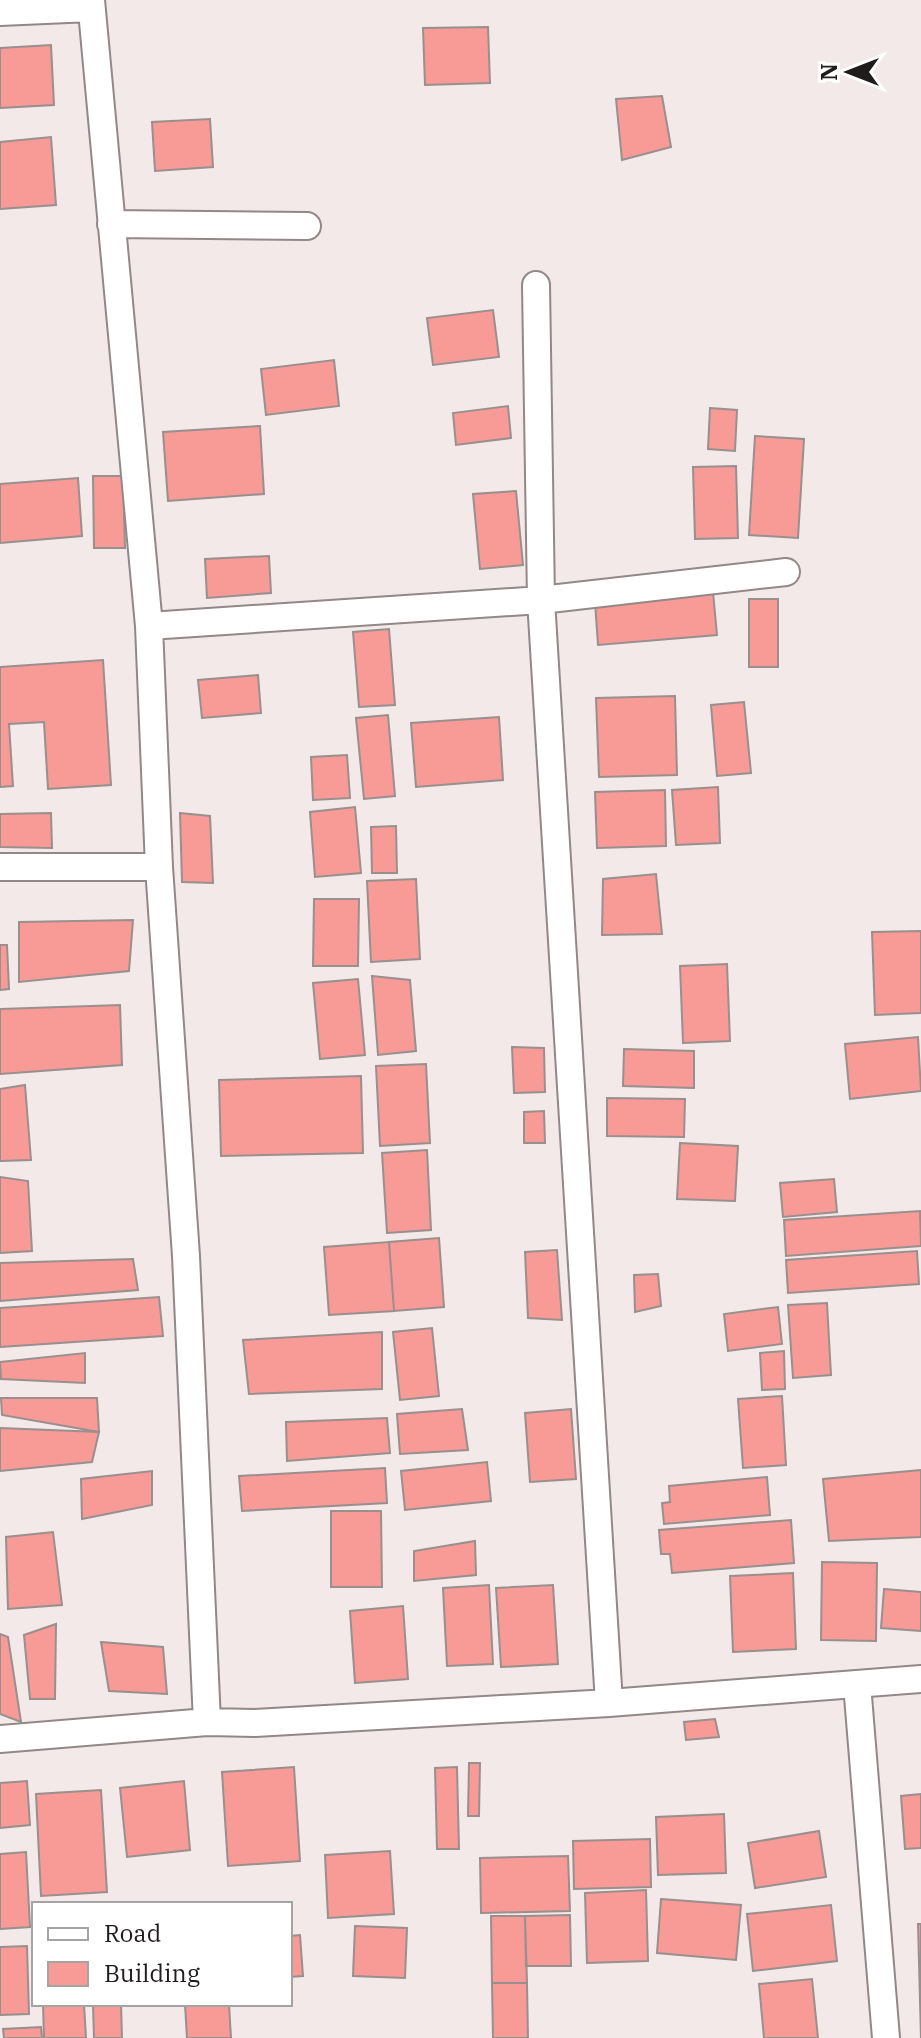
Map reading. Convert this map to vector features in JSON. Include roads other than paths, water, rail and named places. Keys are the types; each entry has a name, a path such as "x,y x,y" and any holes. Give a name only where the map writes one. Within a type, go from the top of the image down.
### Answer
{"street":[{"path":"0,12 91,4 149,626 159,867 186,1256 207,1722"},
{"path":"111,224 307,226"},
{"path":"536,285 541,600 609,1703"},
{"path":"149,626 541,600 786,572"},
{"path":"0,867 159,867"},
{"path":"0,1739 207,1722 255,1723 609,1703 921,1679"},
{"path":"857,1684 886,2038"}]}
